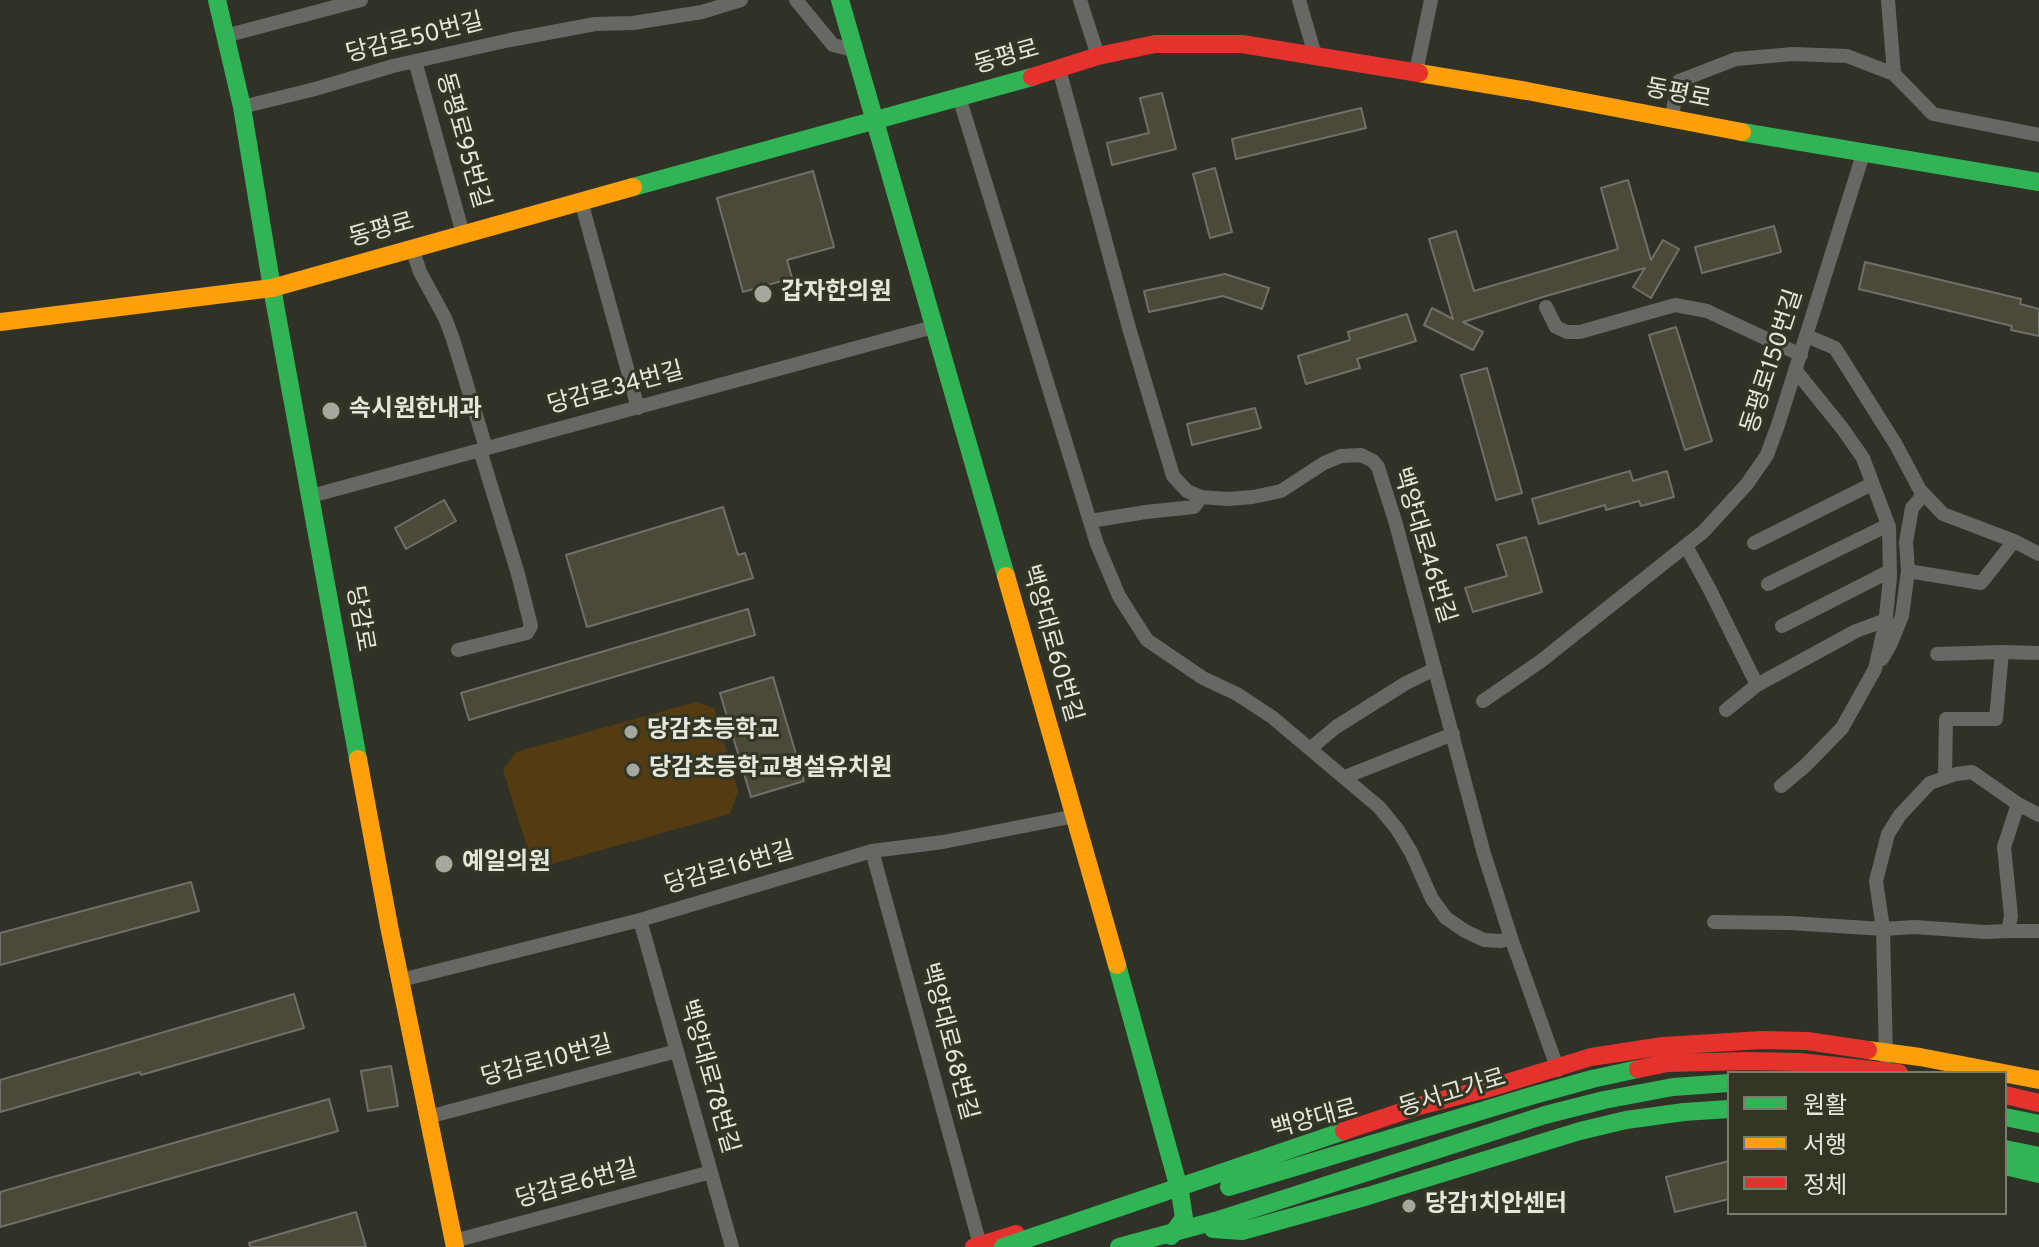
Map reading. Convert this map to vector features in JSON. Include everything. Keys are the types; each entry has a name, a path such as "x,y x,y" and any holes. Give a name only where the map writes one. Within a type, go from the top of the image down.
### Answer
{"main road":[{"name":"당감로","path":"217,0 242,107 272,288 401,980 454,1244"},
{"name":"백양대로60번길","path":"840,0 1075,816 1177,1183 1184,1218 1163,1247"},
{"name":"동평로","path":"0,322 272,288 1098,56 1155,44 1242,44 1315,55 2039,182"},
{"path":"1003,1247 1419,1106 1591,1057 1677,1045 1807,1041 1992,1071"},
{"name":"백양대로","path":"977,1246 1177,1183 1483,1100 1559,1074 1633,1058 1731,1054 1893,1070"},
{"name":"동서고가로","path":"1031,1247 1531,1096 1653,1066 1684,1062 1787,1061 1893,1070"},
{"path":"2007,1074 2039,1080"},
{"name":"동서고가로","path":"1119,1247 1545,1115 1673,1087 1727,1083"},
{"path":"1170,1247 1568,1114 1634,1100 1727,1092"},
{"path":"2007,1094 2039,1101"},
{"path":"1190,1227 1242,1231 1580,1131 1626,1120 1727,1109"},
{"path":"1434,1161 1671,1119 1727,1117"},
{"path":"2007,1117 2039,1124"},
{"path":"2007,1130 2039,1137"},
{"path":"2007,1149 2039,1156"},
{"path":"1257,1162 1242,1176 1242,1193 1250,1202 1270,1212"},
{"path":"2007,1166 2039,1174"}],"street":[{"path":"225,36 361,0"},
{"name":"당감로50번길","path":"242,107 415,61 510,40 595,24 633,23 702,12 741,0"},
{"path":"796,0 833,45 853,50"},
{"path":"1080,0 1098,56"},
{"path":"1299,0 1315,55"},
{"path":"1416,72 1431,0"},
{"path":"1888,0 1894,74"},
{"path":"1671,119 1679,81 1736,59 1793,54 1847,56 1894,74 1933,114 2039,135"},
{"name":"동평로95번길","path":"415,61 463,234"},
{"path":"1059,69 1129,328 1173,476 1187,491 1201,497 1194,507 1090,521"},
{"path":"959,97 1097,544 1119,596 1147,640 1203,678 1237,694 1272,717 1379,807 1411,852 1432,899 1446,918 1484,940 1511,938"},
{"name":"동평로150번길","path":"1483,701 1541,661 1686,546 1747,484 1767,455 1864,151"},
{"path":"581,201 638,408"},
{"path":"412,248 420,272 453,339 531,626 527,633 458,650"},
{"path":"1546,307 1556,327 1567,332 1580,332 1675,305 1707,311 1801,355"},
{"name":"당감로34번길","path":"311,496 933,327"},
{"path":"1807,336 1835,348 1924,494 1943,514 2039,554"},
{"path":"1781,786 1842,728 1875,669 1886,620 1890,571 1888,525 1863,458 1796,371"},
{"name":"백양대로46번길","path":"1201,497 1227,499 1281,491 1324,463 1341,456 1361,455 1378,467 1484,854 1559,1074"},
{"path":"1754,543 1872,484"},
{"path":"1869,680 1890,645 1902,616 1908,571 1906,542 1912,508 1924,494"},
{"path":"1768,584 1888,525"},
{"path":"1908,571 1981,583 2014,541"},
{"path":"1686,546 1757,685"},
{"path":"1782,626 1890,571"},
{"path":"1726,710 1757,685 1856,631 1886,620"},
{"path":"1945,778 1946,719 1996,719 2002,652"},
{"path":"1937,654 2039,653"},
{"path":"1311,748 1359,712 1435,669"},
{"path":"1345,777 1453,734"},
{"path":"1893,1070 1883,929 1876,881 1888,834 1900,815 1930,783 1956,774 1972,772 2039,815"},
{"path":"2008,931 2011,916 2004,847 2018,804"},
{"name":"당감로16번길","path":"401,980 640,920 872,851 943,842 1075,816"},
{"name":"백양대로68번길","path":"872,851 977,1246"},
{"name":"백양대로78번길","path":"640,920 732,1247"},
{"path":"1714,922 1883,929 1915,927 1985,932 2039,931"},
{"name":"당감로10번길","path":"428,1117 677,1051"},
{"name":"당감로6번길","path":"454,1244 711,1172"}],"shaded area":[{"path":"696,702 714,708 717,716 738,791 730,814 548,865 531,855 503,770 516,752"}],"building":[{"path":"1162,93 1176,149 1112,165 1107,143 1149,133 1140,98"},
{"path":"1361,108 1366,128 1236,159 1232,139"},
{"path":"1215,168 1232,232 1210,238 1193,174"},
{"path":"813,171 834,247 787,260 792,278 743,292 717,198"},
{"path":"1628,180 1651,260 1663,240 1679,249 1651,298 1633,287 1645,268 1546,296 1463,322 1483,332 1473,350 1424,325 1432,308 1453,319 1429,239 1456,231 1474,291 1618,249 1601,188"},
{"path":"1774,226 1781,252 1702,273 1695,247"},
{"path":"1865,262 2021,299 2020,304 2039,309 2039,336 2011,330 2012,326 1859,289"},
{"path":"1225,274 1269,288 1262,309 1223,296 1149,312 1144,291"},
{"path":"1407,314 1416,341 1357,359 1360,368 1306,384 1298,356 1350,340 1348,332"},
{"path":"1676,327 1712,441 1685,450 1649,335"},
{"path":"1487,368 1522,493 1496,500 1461,375"},
{"path":"1255,408 1261,428 1192,445 1187,424"},
{"path":"1630,471 1633,481 1667,471 1674,497 1641,506 1639,501 1606,510 1605,505 1539,524 1532,499"},
{"path":"444,500 456,521 406,549 395,528"},
{"path":"723,507 738,555 745,553 753,578 587,627 566,555"},
{"path":"1526,537 1542,592 1473,612 1465,588 1507,576 1497,545"},
{"path":"748,609 755,635 469,720 461,693"},
{"path":"773,677 804,781 751,797 720,693"},
{"path":"191,882 199,911 0,965 0,933"},
{"path":"294,994 304,1028 0,1112 0,1080"},
{"path":"391,1066 398,1106 368,1111 361,1071"},
{"path":"329,1099 338,1131 0,1227 0,1192"},
{"path":"1727,1162 1727,1199 1675,1212 1666,1177"},
{"path":"356,1212 366,1247 250,1247 249,1243"}],"traffic: fast":[{"path":"217,0 242,107 358,759"},
{"path":"840,0 1006,576"},
{"path":"633,187 1032,77"},
{"path":"1742,132 2039,182"},
{"path":"1117,965 1180,1192 1184,1218 1171,1236"},
{"path":"1229,1187 1531,1096 1638,1069"},
{"path":"1119,1247 1215,1221 1545,1115 1673,1087 1727,1083"},
{"path":"1213,1229 1242,1231 1626,1120 1727,1109"},
{"path":"2007,1117 2039,1124"},
{"path":"1003,1247 1344,1131"},
{"path":"2007,1149 2039,1156"},
{"path":"2007,1166 2039,1174"}],"traffic: slow":[{"path":"1419,73 1742,132"},
{"path":"0,322 272,288 633,187"},
{"path":"1006,576 1117,965"},
{"path":"358,759 455,1247"},
{"path":"1868,1050 1992,1071"},
{"path":"2007,1074 2039,1080"}],"traffic: jam":[{"path":"1032,77 1098,56 1155,44 1242,44 1419,73"},
{"path":"1344,1131 1419,1106 1591,1057 1663,1046 1762,1040 1807,1041 1868,1050"},
{"path":"1638,1069 1668,1063 1747,1061 1800,1062 1881,1071"},
{"path":"2007,1095 2039,1103"},
{"path":"974,1247 1016,1234"}],"place":[{"name":"갑자한의원","path":"763,294"},
{"name":"속시원한내과","path":"331,411"},
{"name":"당감초등학교","path":"631,732"},
{"name":"당감초등학교병설유치원","path":"633,770"},
{"name":"예일의원","path":"444,864"},
{"name":"당감1치안센터","path":"1409,1206"}]}
